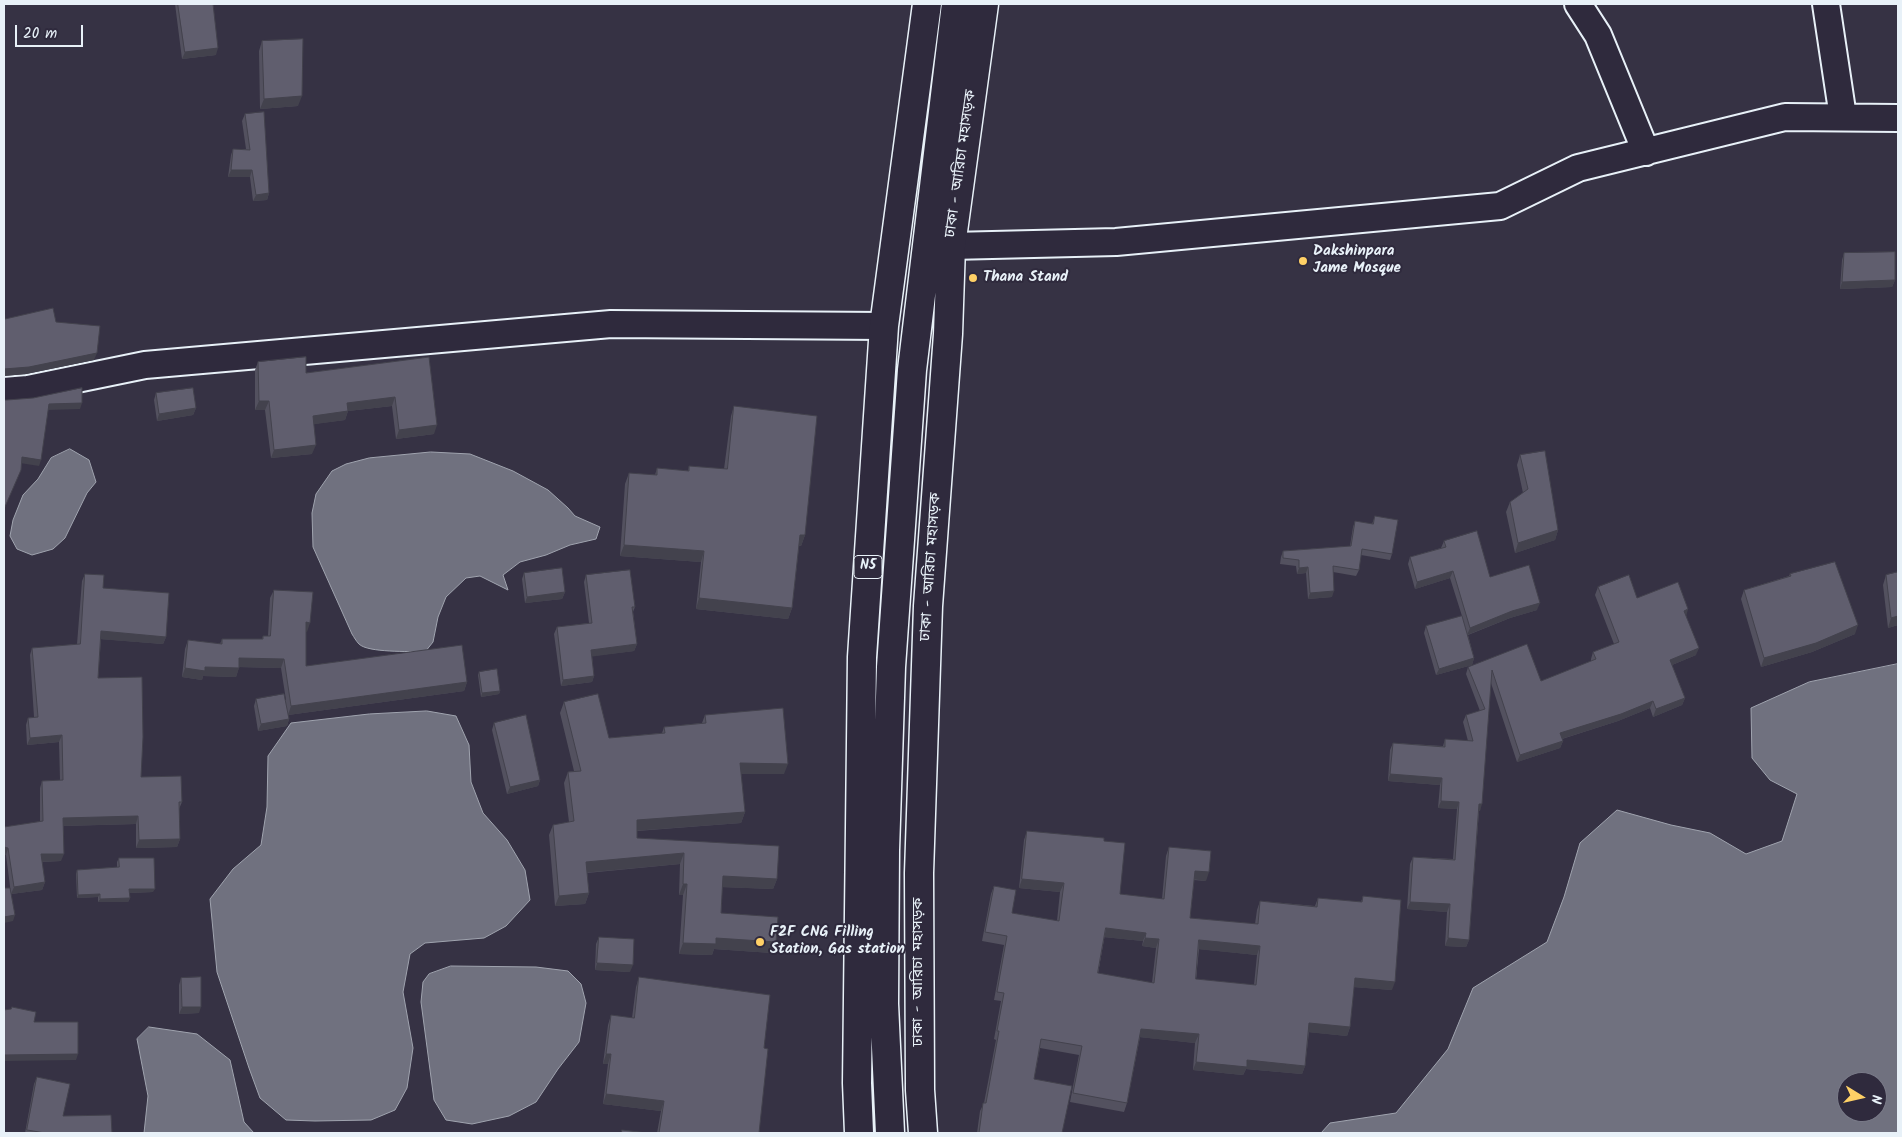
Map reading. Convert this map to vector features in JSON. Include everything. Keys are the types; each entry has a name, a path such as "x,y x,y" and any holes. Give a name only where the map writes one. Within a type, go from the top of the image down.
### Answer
{"highway":[{"name":"N5","path":"859,1133 857,1083 862,658 884,326 927,4"},
{"name":"N5","path":"890,1133 884,1004 891,667 912,370 956,4"},
{"name":"ঢাকা - আরিচা মহাসড়ক","path":"924,1133 920,1090 919,873 928,606 948,334 951,246 984,4"}],"street":[{"path":"1578,4 1598,35 1646,152"},
{"path":"1826,4 1843,117"},
{"path":"951,246 1116,242 1500,206 1578,168 1786,117 1898,118"},
{"path":"4,391 28,389 145,365 611,324 884,326"}],"water":[{"path":"70,449 89,460 96,482 87,493 65,538 53,549 32,555 17,549 10,536 13,520 23,495 38,479 51,458"},
{"path":"431,452 470,454 513,471 548,490 575,516 600,527 596,539 570,545 546,555 520,562 503,575 508,590 480,576 466,578 446,597 438,617 433,642 425,652 380,650 364,647 358,643 352,634 313,547 312,513 316,494 332,471 346,464 369,458"},
{"path":"1898,664 1898,1133 1321,1133 1330,1123 1396,1113 1448,1049 1473,988 1547,942 1564,897 1580,843 1617,810 1671,825 1710,833 1746,854 1782,841 1797,794 1770,780 1752,758 1751,708 1809,682"},
{"path":"427,711 456,716 469,745 471,782 483,813 507,840 525,870 530,900 506,926 484,938 425,943 410,954 403,992 413,1048 407,1088 395,1110 371,1120 286,1120 260,1098 249,1068 217,972 210,899 233,869 261,845 267,807 268,756 291,723 369,714"},
{"path":"451,966 536,967 568,971 581,984 586,1003 579,1042 536,1102 509,1116 472,1124 446,1120 434,1100 421,1002 423,982 429,974"},
{"path":"149,1027 197,1034 230,1060 244,1122 254,1133 144,1133 148,1096 137,1039"}],"building":[{"path":"178,4 213,4 218,48 185,52"},
{"path":"303,39 302,96 264,99 262,41"},
{"path":"264,112 269,193 256,195 252,170 231,170 233,149 250,150 245,114"},
{"path":"1895,252 1895,280 1842,282 1844,253"},
{"path":"4,307 5,319 53,308 56,322 100,326 97,353 29,367 4,369"},
{"path":"306,357 306,373 429,357 437,425 399,430 395,397 347,403 348,411 313,416 316,445 274,450 269,401 259,401 258,362"},
{"path":"82,388 82,403 49,404 41,460 22,457 21,470 4,509 4,400 33,398"},
{"path":"193,388 196,408 159,414 156,393"},
{"path":"734,406 817,416 805,535 800,535 792,608 699,598 704,551 624,545 629,473 657,475 657,468 689,471 689,466 727,469"},
{"path":"1545,451 1558,530 1518,543 1510,502 1528,489 1520,455"},
{"path":"1375,516 1398,520 1392,554 1362,549 1359,570 1333,566 1334,591 1310,593 1308,567 1299,568 1299,560 1283,558 1283,551 1351,546 1355,521 1373,524"},
{"path":"1477,531 1490,577 1529,565 1540,603 1512,611 1470,628 1453,571 1417,582 1410,557 1446,547 1444,541"},
{"path":"1835,562 1858,625 1816,643 1764,658 1744,590 1791,576 1790,574"},
{"path":"562,568 565,592 527,597 524,573"},
{"path":"630,570 637,644 591,650 594,676 563,680 557,627 592,623 586,575"},
{"path":"1898,572 1898,616 1891,618 1886,575"},
{"path":"85,574 104,575 103,588 169,593 166,637 101,631 98,678 142,677 143,737 141,777 181,776 182,802 179,802 180,839 139,840 138,816 63,818 64,854 41,854 45,882 14,887 8,848 4,847 4,827 43,821 42,781 63,780 62,735 30,738 28,718 38,717 32,648 80,644"},
{"path":"1629,575 1637,598 1678,582 1688,609 1684,611 1699,648 1670,660 1685,698 1656,709 1653,701 1621,714 1560,733 1563,741 1520,755 1492,670 1482,804 1479,804 1469,940 1448,938 1450,904 1410,902 1413,857 1455,860 1459,802 1441,801 1442,778 1390,774 1393,743 1445,747 1445,739 1473,741 1466,715 1485,709 1468,667 1527,644 1541,681 1596,659 1593,652 1619,642 1598,587"},
{"path":"274,590 313,592 310,623 306,622 306,666 462,645 467,682 291,706 284,659 239,658 239,668 205,667 205,671 185,668 188,640 222,644 222,639 263,639 263,636 270,636"},
{"path":"1462,616 1474,658 1439,669 1426,626"},
{"path":"497,669 500,691 482,693 479,672"},
{"path":"284,694 289,719 261,724 256,699"},
{"path":"598,694 609,738 665,733 664,727 706,723 705,715 783,708 788,764 740,763 745,812 637,820 637,838 779,846 777,879 723,876 721,913 778,917 776,942 716,938 716,944 683,943 687,884 683,884 684,853 586,862 589,893 559,896 553,825 574,821 568,772 581,771 564,702"},
{"path":"526,715 540,780 510,787 494,723"},
{"path":"1027,831 1104,838 1104,841 1125,843 1120,894 1164,899 1169,847 1211,851 1209,872 1195,871 1190,918 1258,924 1260,901 1317,907 1318,898 1362,902 1363,896 1401,900 1395,982 1355,978 1350,1027 1309,1023 1305,1066 1247,1060 1247,1067 1196,1062 1199,1034 1141,1029 1127,1103 1073,1093 1082,1046 1041,1039 1034,1079 1072,1086 1062,1133 979,1133 983,1103 986,1103 999,1031 997,1031 1004,993 997,992 1007,936 985,932 994,886 1016,890 1012,913 1059,921 1064,883 1022,879","holes":["1106,928 1146,933 1145,938 1159,939 1154,983 1098,973","1199,940 1260,946 1256,985 1196,979"]},
{"path":"119,858 154,858 155,889 129,889 130,898 100,899 100,894 78,895 77,870 119,867"},
{"path":"4,888 10,888 15,915 4,917"},
{"path":"599,937 634,939 633,965 597,963"},
{"path":"201,977 201,1007 182,1007 181,978"},
{"path":"639,977 770,995 764,1048 768,1049 759,1133 659,1133 664,1101 606,1094 611,1054 606,1054 611,1015 634,1018"},
{"path":"12,1007 36,1012 34,1022 78,1022 78,1054 4,1055 4,1010 11,1009"},
{"path":"37,1077 70,1084 63,1116 111,1115 112,1133 45,1133 27,1130"},
{"path":"622,1130 647,1133 622,1133"}],"place":[{"name":"Dakshinpara Jame Mosque","path":"1303,261"},
{"name":"Thana Stand","path":"973,278"},
{"name":"F2F CNG Filling Station, Gas station","path":"760,942"}]}
